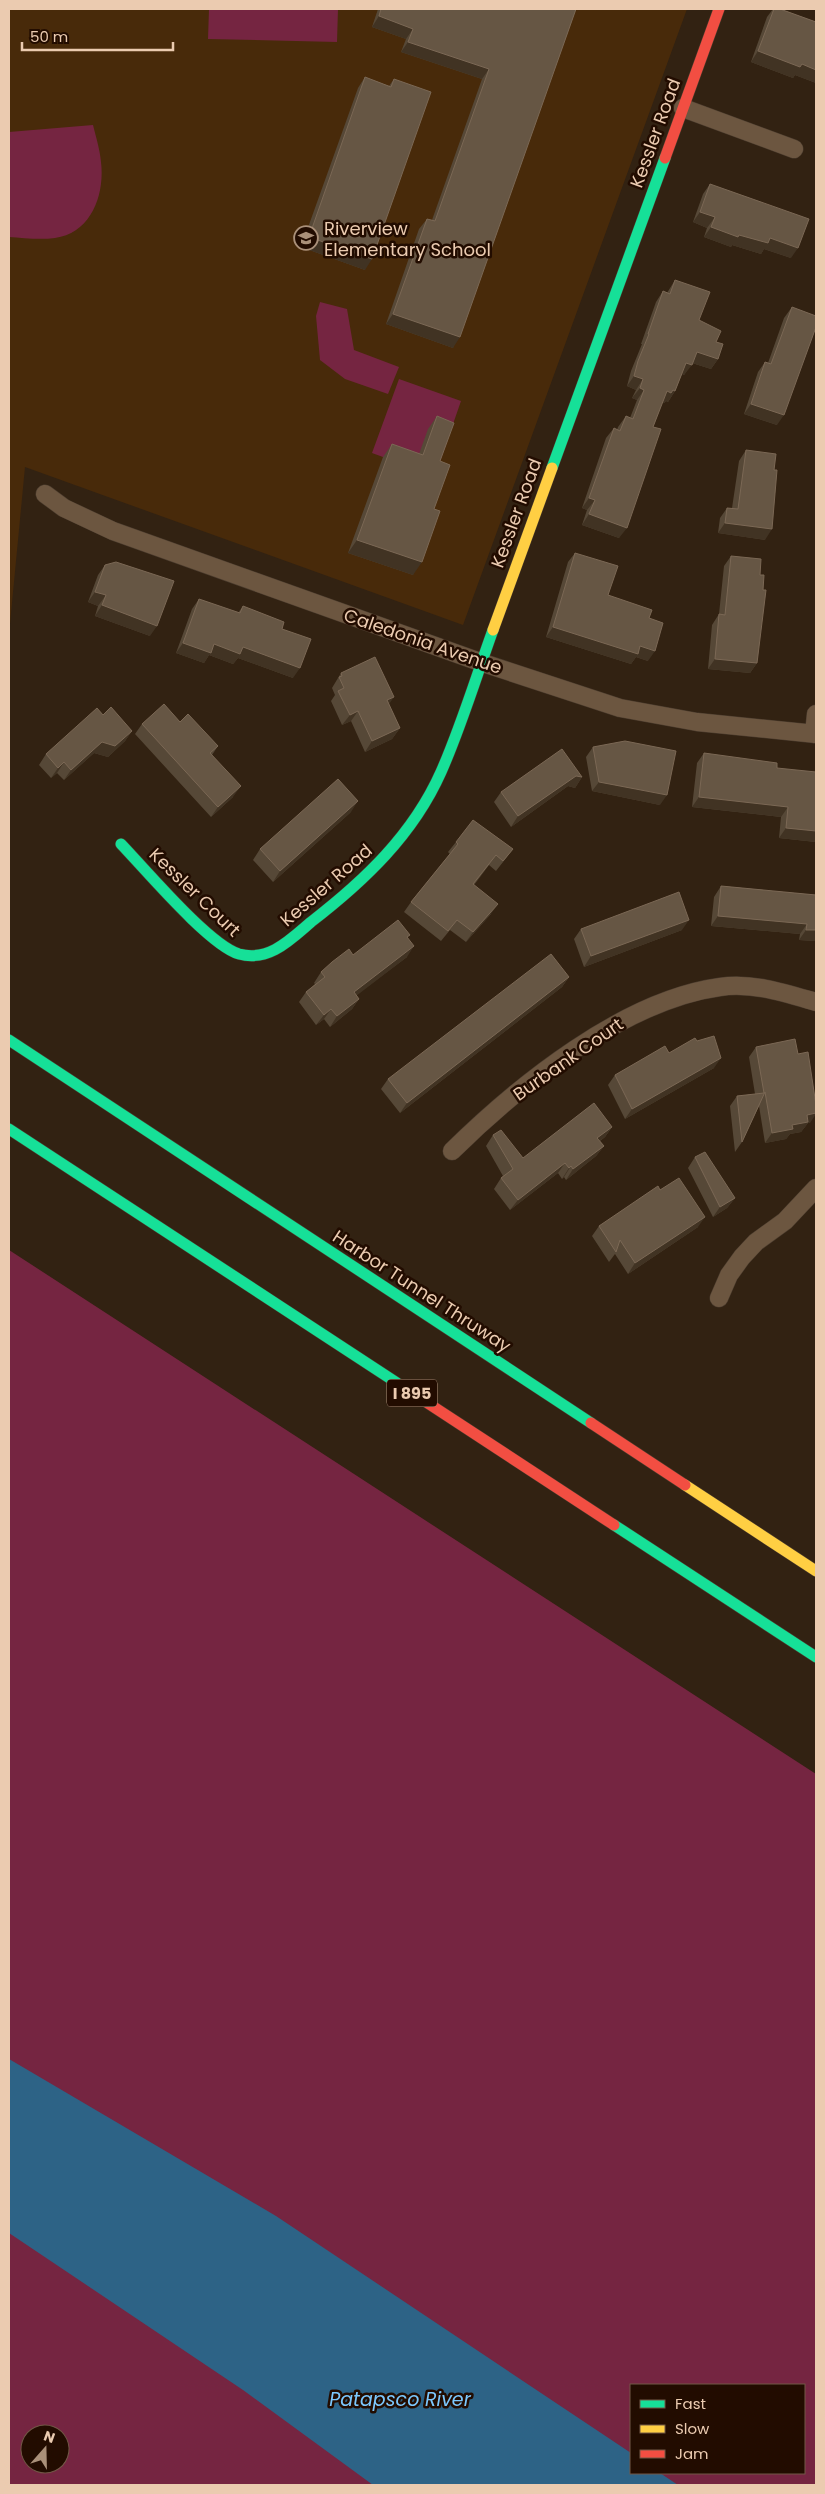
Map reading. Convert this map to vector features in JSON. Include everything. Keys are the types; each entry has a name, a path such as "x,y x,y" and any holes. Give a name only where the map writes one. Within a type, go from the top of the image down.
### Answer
{"main road":[{"name":"Kessler Road","path":"249,956 264,955 280,948 358,885 397,845 426,804 441,772 719,9"},
{"name":"Kessler Court","path":"121,844 216,942 226,950 249,956"},
{"name":"Harbor Tunnel Thruway","path":"9,1040 816,1571"},
{"name":"I 895","path":"9,1129 816,1658"}],"street":[{"path":"683,108 794,149"},
{"name":"Caledonia Avenue","path":"45,494 64,508 113,531 480,662 604,703 660,717 815,734"},
{"path":"815,734 816,714"},
{"name":"Burbank Court","path":"452,1151 513,1096 582,1045 656,1004 686,994 721,986 751,986 782,992 816,1002"},
{"path":"719,1298 729,1275 742,1257 756,1242 785,1221 816,1188"}],"shaded area":[{"name":"Riverview Elementary School","path":"9,9 687,9 463,625 25,467 9,634"},
{"path":"209,9 338,9 337,42 208,39"},
{"path":"93,125 100,153 102,175 98,199 93,211 78,229 67,235 38,239 9,237 9,132"},
{"path":"320,302 347,309 354,350 399,367 388,394 345,379 320,360 316,316"},
{"path":"399,379 461,401 435,476 372,453"},
{"path":"9,1250 816,1774 816,2485 9,2485"}],"water":[{"name":"Patapsco River","path":"9,2059 276,2216 630,2452 630,2474 662,2474 678,2485 373,2485 243,2390 9,2233"}],"building":[{"path":"381,9 576,9 460,337 393,314 427,219 435,221 489,69 408,42 413,29 379,16"},
{"path":"774,9 780,9 816,22 816,70 802,64 800,67 758,51"},
{"path":"365,77 391,87 394,79 431,92 372,259 309,237"},
{"path":"710,184 809,219 798,248 770,238 768,243 739,235 738,237 711,227 715,217 700,212"},
{"path":"675,280 710,292 699,320 721,331 716,342 723,344 718,359 697,352 692,365 686,363 675,391 673,390 671,393 667,391 653,427 661,429 627,528 589,514 595,500 589,498 614,428 620,431 626,416 633,419 644,390 640,388 643,379 634,376 638,361 663,291 670,294"},
{"path":"792,307 816,316 816,327 784,415 751,404 765,362 771,364"},
{"path":"437,416 454,423 440,461 450,465 434,509 440,511 422,562 357,540 392,444 423,455"},
{"path":"746,450 776,454 774,470 777,470 772,529 725,523 727,508 738,509"},
{"path":"575,553 618,566 608,595 652,610 649,618 663,623 655,651 640,646 638,654 553,627"},
{"path":"731,556 761,559 760,575 764,575 763,590 766,590 757,663 715,659 719,614 725,615"},
{"path":"116,562 174,581 157,626 102,605 106,595 95,592 105,565"},
{"path":"199,599 240,613 243,606 284,622 282,629 311,639 300,668 243,647 240,654 214,644 211,653 183,643"},
{"path":"375,657 394,697 387,700 400,728 372,741 358,711 350,715 338,691 344,688 339,677 342,676 341,673"},
{"path":"164,704 180,722 188,714 218,746 210,753 241,786 218,807 142,724"},
{"path":"111,707 132,731 115,746 102,742 71,770 64,762 58,768 46,754 97,708 103,715"},
{"path":"625,741 676,751 667,795 599,782 593,747"},
{"path":"562,749 582,777 576,776 518,816 501,792"},
{"path":"704,753 777,763 777,768 816,772 816,831 786,828 788,807 699,797"},
{"path":"338,779 358,801 280,871 260,849"},
{"path":"473,820 513,849 503,861 496,855 473,884 498,904 473,932 457,920 448,931 411,902 458,844 456,842"},
{"path":"721,886 816,895 816,930 806,930 807,924 718,916"},
{"path":"679,892 689,920 591,956 581,929"},
{"path":"398,920 410,935 407,937 414,946 354,992 359,999 337,1016 331,1009 324,1015 306,992 325,977 321,972 349,949 353,955"},
{"path":"551,954 569,977 407,1103 388,1079"},
{"path":"714,1036 721,1058 632,1109 615,1075 665,1046 669,1053 695,1038 697,1041"},
{"path":"795,1039 798,1054 808,1052 816,1113 807,1115 808,1122 792,1125 793,1129 772,1133 765,1092 742,1142 737,1096 764,1093 756,1047"},
{"path":"594,1103 612,1127 597,1138 604,1146 573,1169 571,1166 569,1168 565,1163 518,1200 501,1178 513,1169 493,1135 501,1130 523,1158"},
{"path":"705,1152 735,1198 720,1207 695,1157"},
{"path":"679,1178 705,1217 635,1263 620,1240 616,1252 599,1226 658,1186 660,1190"}],"traffic: fast":[{"path":"552,468 665,158"},
{"path":"121,844 195,922 226,948 239,954 250,956 260,955 278,948 295,936 368,873 402,836 416,816 430,795 441,772 462,720 493,630"},
{"path":"9,1040 591,1423"},
{"path":"9,1129 420,1398"},
{"path":"614,1525 816,1657"}],"traffic: slow":[{"path":"493,630 552,468"},
{"path":"685,1485 816,1571"}],"traffic: jam":[{"path":"665,158 719,9"},
{"path":"420,1398 614,1525"},
{"path":"591,1423 685,1485"}],"place":[{"name":"Riverview Elementary School","path":"306,238"}]}
